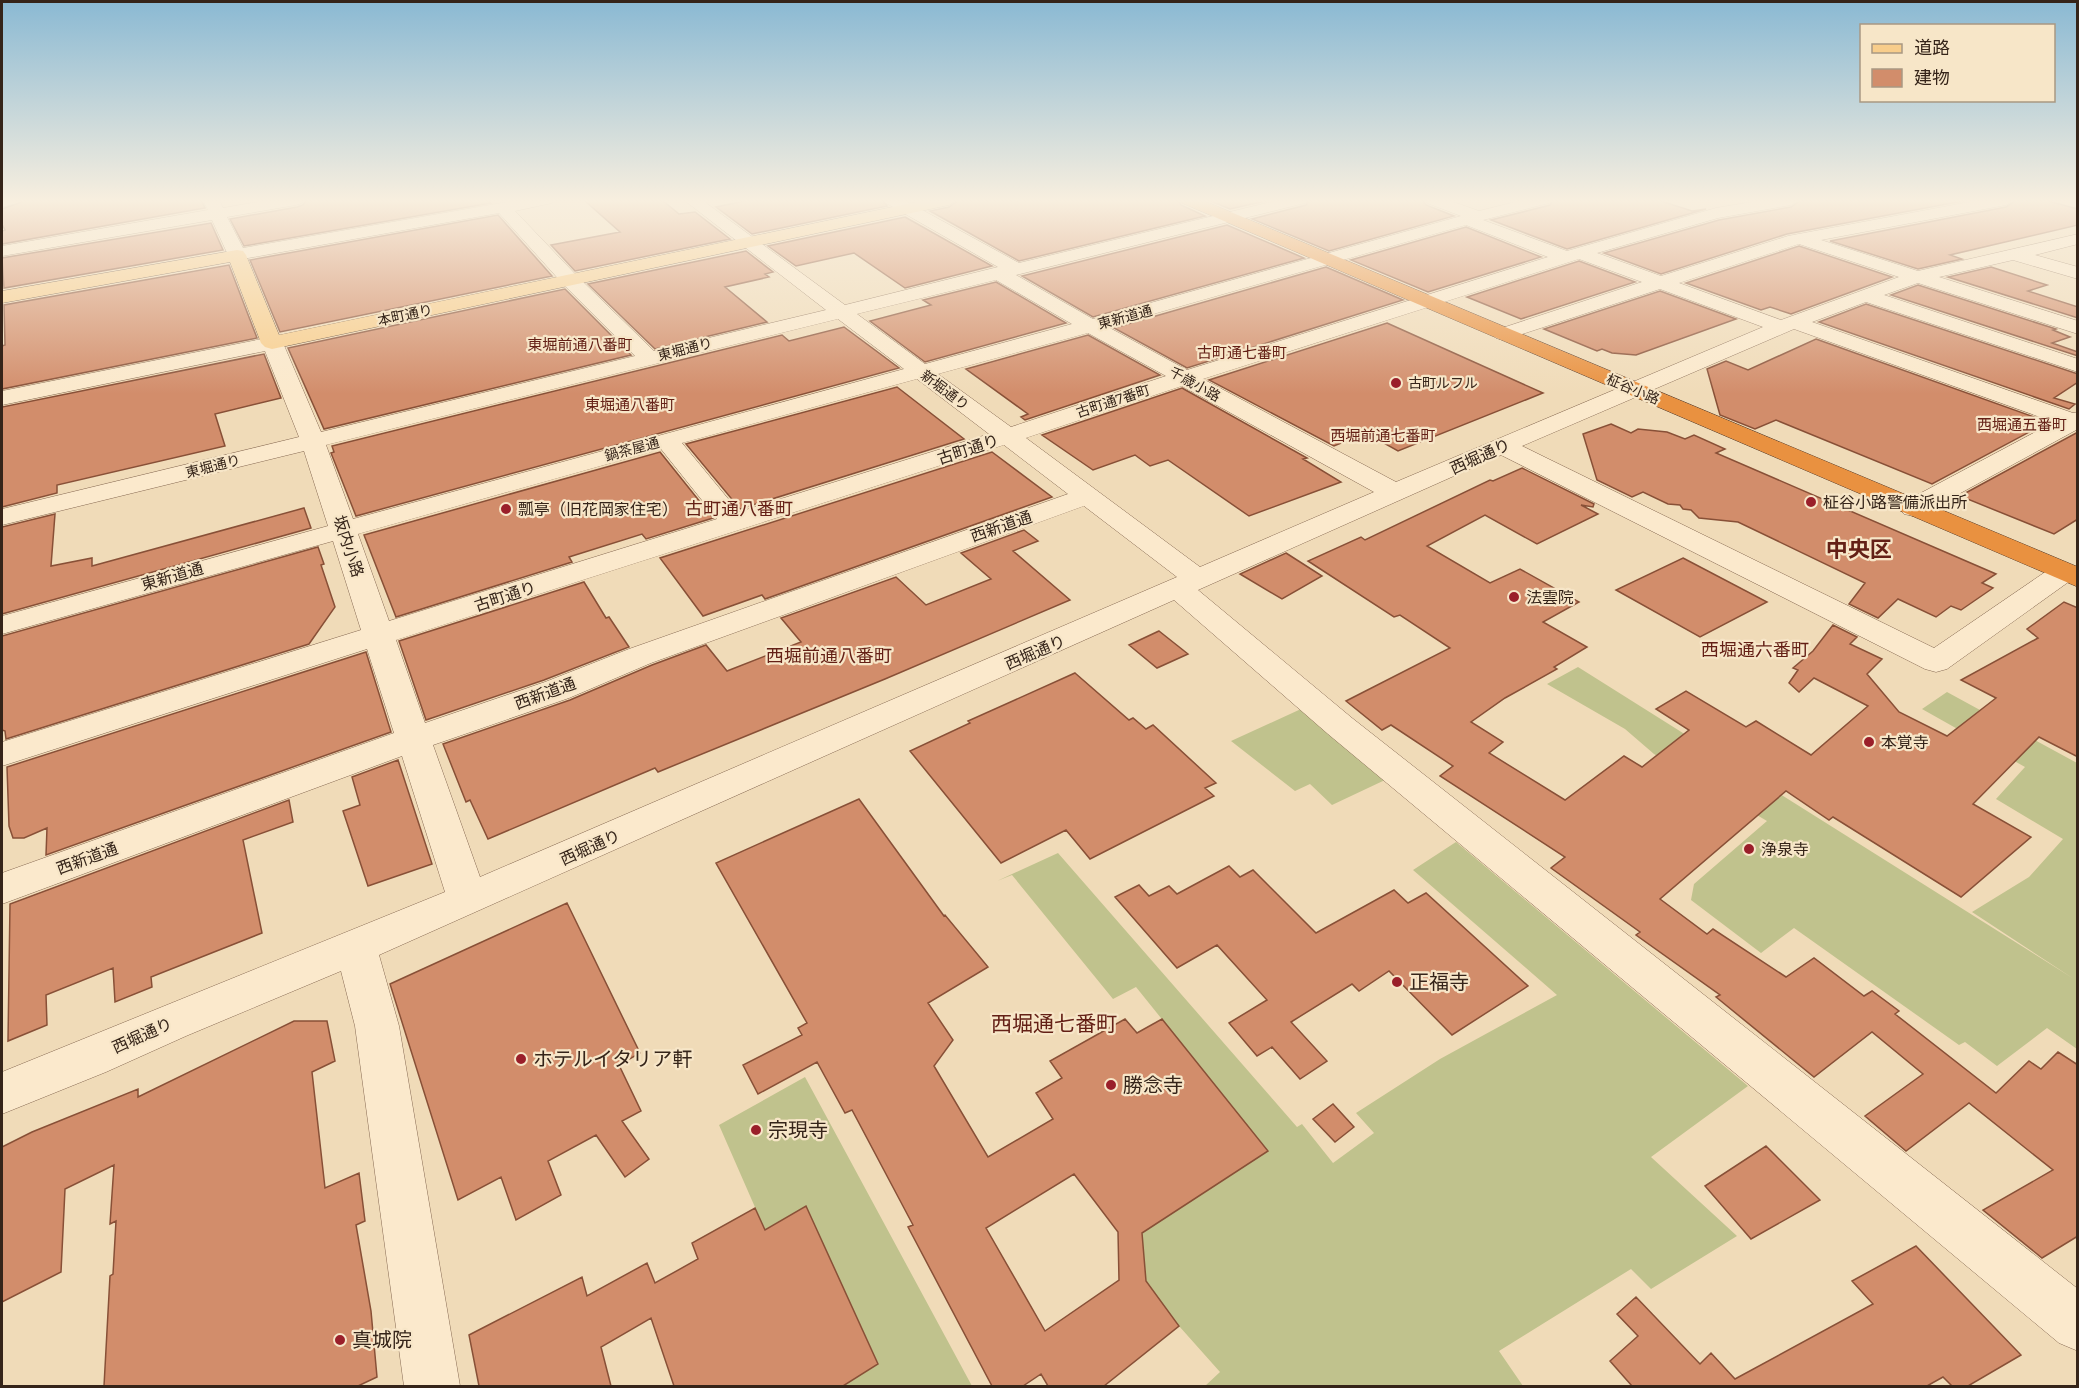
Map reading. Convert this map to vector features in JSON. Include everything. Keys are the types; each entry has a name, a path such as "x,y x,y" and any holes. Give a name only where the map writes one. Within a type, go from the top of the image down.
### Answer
{"highway":[{"name":"柾谷小路","path":"1339,265 2071,575"}],"main road":[{"path":"2,297 182,265"},
{"name":"坂内小路","path":"241,265 272,343"},
{"name":"本町通り","path":"272,343 641,265"}],"street":[{"path":"556,265 649,358"},
{"name":"新堀通り","path":"779,265 1087,496 1188,584 1340,726 2078,1324"},
{"name":"千歳小路","path":"998,265 1090,326 1395,493"},
{"name":"東堀通り","path":"2,516 313,442 1028,265"},
{"name":"東新道通","path":"921,372 1311,265"},
{"name":"古町通7番町","path":"1008,436 1541,265"},
{"path":"1603,265 2075,420"},
{"path":"1503,334 1718,265"},
{"path":"1879,265 2078,328"},
{"name":"西堀通り","path":"2,1093 468,900 1633,389 1788,325 1916,277 1964,265"},
{"path":"2050,265 2078,273"},
{"path":"1867,296 2078,366"},
{"name":"本町通り","path":"2,398 272,343"},
{"name":"坂内小路","path":"272,343 313,442 344,529 468,900"},
{"name":"鍋茶屋通","path":"344,529 921,372"},
{"path":"1913,508 2075,420"},
{"name":"古町通り","path":"2,754 1008,436"},
{"path":"666,440 734,523"},
{"path":"1502,446 1936,662 2071,575"},
{"name":"西新道通","path":"2,889 558,690 656,650 1087,496"},
{"name":"東新道通","path":"2,625 344,529"},
{"path":"357,947 377,1026 432,1386"}],"green space":[{"name":"浄泉寺","path":"1578,667 2074,979 1972,912 2029,877 2063,839 1996,799 2025,767 1922,709 1947,692 2077,763 2077,1049 2047,1028 1997,1066 1965,1042 1959,1045 1794,928 1761,953 1691,900 1694,884 1767,821 1654,754 1625,729 1547,684"},
{"path":"1301,709 1385,780 1332,805 1310,784 1295,791 1231,741"},
{"path":"1456,842 1748,1086 1651,1157 1737,1236 1651,1289 1631,1269 1499,1351 1523,1386 1205,1386 1220,1372 1179,1326 1146,1281 1142,1233 1268,1151 1136,987 1113,999 1012,875 997,881 1058,853 1297,1127 1302,1124 1333,1163 1374,1133 1356,1113 1440,1059 1557,995 1413,870"},
{"path":"805,1077 972,1386 843,1386 878,1363 815,1228 805,1207 765,1230 719,1125"}],"building":[{"path":"2,265 138,265 4,288"},
{"path":"229,265 257,338 2,389 2,346 5,345 4,305"},
{"path":"252,265 542,265 552,276 280,332"},
{"path":"569,265 605,265 575,271"},
{"path":"680,265 764,265 773,272 765,274 769,277 725,287 767,322 655,349 588,284"},
{"path":"871,265 992,266 905,288"},
{"path":"1067,265 1280,265 1093,317 1022,276"},
{"path":"1362,265 1516,265 1428,292"},
{"path":"1567,265 1589,265 1635,282 1521,319 1467,297"},
{"path":"1636,265 1690,265 1661,274"},
{"path":"1742,265 1855,265 1892,277 1791,314 1770,307 1761,310 1686,283"},
{"path":"1905,265 1937,265 1918,269"},
{"path":"1326,267 1403,300 1187,368 1114,328"},
{"path":"1991,267 2047,285 2028,291 2078,307 2078,318 1948,277"},
{"path":"996,282 1066,323 925,362 870,321 931,305 923,300"},
{"path":"1918,285 2056,329 2053,330 2070,337 2052,343 2078,352 2078,356 1891,295"},
{"path":"565,289 631,355 324,429 288,348"},
{"path":"1660,291 1736,319 1636,355 1612,353 1602,349 1597,351 1544,329"},
{"path":"1866,304 2078,374 2078,382 2054,398 2075,404 2069,409 1819,322"},
{"name":"古町ルフル","path":"1387,323 1543,393 1398,451 1366,433 1334,446 1209,380"},
{"path":"844,327 899,368 356,516 331,453 334,452 332,446 782,335 789,341"},
{"path":"1088,335 1160,375 1025,420 1021,417 1028,414 966,369"},
{"path":"1816,339 2048,422 1932,484 1776,420 1755,429 1720,415 1707,369 1726,361 1748,370"},
{"path":"264,354 281,398 215,414 225,446 57,485 57,493 2,507 2,407"},
{"path":"897,387 964,439 740,509 686,444"},
{"path":"1182,388 1307,458 1303,459 1341,482 1249,516 1168,460 1150,466 1135,455 1093,470 1042,435"},
{"path":"1611,424 1631,433 1638,429 1667,432 1685,439 1694,435 1725,449 1716,453 1996,574 1982,583 1993,588 1961,610 1951,606 1936,617 1898,599 1878,618 1849,604 1865,583 1738,522 1699,518 1691,510 1683,509 1680,505 1668,504 1643,492 1632,497 1597,480 1583,434"},
{"path":"2078,432 2078,519 2054,534 1960,496"},
{"path":"660,452 713,518 646,539 642,534 569,557 572,562 396,617 364,535"},
{"path":"992,452 1052,497 765,599 762,595 703,616 660,558"},
{"path":"1522,468 1594,504 1593,507 1581,505 1598,514 1537,544 1485,515 1427,546 1490,583 1520,569 1579,602 1543,622 1587,647 1554,667 1557,669 1505,698 1471,722 1503,742 1489,753 1565,800 1624,756 1642,767 1689,730 1656,709 1686,691 1746,727 1756,721 1811,755 1868,706 1814,678 1799,692 1789,683 1798,670 1793,668 1813,651 1833,625 1857,637 1850,644 1882,659 1867,674 1899,712 1947,736 1996,698 1961,680 2038,638 2027,629 2064,602 2078,608 2078,757 2039,737 1973,804 2031,837 1961,897 1833,817 1829,820 1786,791 1660,899 1707,934 1713,929 1786,977 1814,958 1864,996 1872,991 1899,1011 1895,1014 1996,1093 2029,1061 2041,1069 2058,1052 2078,1065 2078,1236 2042,1258 1983,1210 2053,1170 1969,1103 1906,1151 1865,1116 1923,1074 1872,1032 1814,1077 1716,997 1720,995 1636,935 1640,932 1551,868 1565,857 1440,776 1453,766 1391,725 1382,730 1346,701 1450,648 1400,615 1394,617 1308,561 1361,537 1365,540 1490,480 1493,481"},
{"path":"304,508 311,528 2,614 2,527 55,514 51,566 92,558 92,566"},
{"path":"1024,530 1038,541 1013,551 1070,600 885,679 658,772 655,768 488,839 470,800 466,802 443,744 570,700 706,645 727,671 801,642 781,618 896,577 926,605 991,579 961,553"},
{"path":"318,547 324,564 321,565 335,607 309,644 6,739 5,731 2,730 2,636"},
{"path":"1286,553 1322,576 1282,599 1240,574"},
{"path":"1683,558 1767,602 1700,637 1616,590"},
{"path":"584,582 606,618 609,617 629,647 544,680 426,720 399,641"},
{"path":"1159,631 1188,654 1157,668 1129,645"},
{"path":"366,652 391,732 46,855 47,828 24,838 13,838 9,826 7,767"},
{"path":"1075,673 1129,720 1133,718 1146,729 1153,725 1216,783 1205,788 1214,796 1090,859 1066,830 1001,863 910,751 970,723 968,721"},
{"path":"398,760 432,864 368,886 343,811 360,805 352,777"},
{"path":"859,799 944,916 988,967 928,1003 953,1040 934,1066 988,1157 1053,1119 1036,1093 1062,1078 1050,1061 1125,1019 1137,1033 1162,1019 1268,1151 1142,1233 1146,1281 1179,1326 1104,1386 1048,1386 1041,1374 1023,1386 992,1386 908,1227 913,1225 852,1110 845,1113 817,1062 758,1094 743,1065 802,1035 798,1028 807,1023 716,863","holes":["1074,1174 1118,1232 1119,1280 1045,1331 986,1228"]},
{"path":"289,800 293,822 243,840 262,933 151,977 152,987 115,1002 113,968 46,995 47,1025 8,1041 10,904"},
{"path":"1229,866 1240,877 1253,870 1316,933 1394,890 1408,903 1426,893 1528,986 1452,1035 1389,971 1359,991 1352,984 1291,1022 1327,1061 1300,1079 1272,1047 1257,1056 1229,1023 1267,1000 1217,945 1177,968 1115,897 1139,885 1149,896 1169,886 1177,894"},
{"name":"ホテルイタリア軒","path":"567,903 640,1053 619,1065 641,1111 622,1121 649,1159 625,1177 596,1135 548,1161 561,1195 516,1220 501,1177 458,1200 390,984"},
{"path":"294,1021 327,1021 335,1061 312,1072 325,1188 359,1173 365,1221 356,1225 371,1311 377,1377 358,1386 104,1386 110,1276 113,1274 116,1221 110,1224 114,1165 65,1189 61,1272 2,1302 2,1147 32,1132 138,1089 138,1097"},
{"path":"1333,1104 1354,1127 1335,1142 1313,1119"},
{"path":"1766,1146 1820,1200 1751,1239 1705,1186"},
{"path":"806,1206 878,1364 843,1386 674,1386 651,1318 601,1347 611,1386 479,1386 469,1335 582,1277 587,1296 647,1263 655,1283 698,1259 692,1243 755,1208 765,1230"},
{"path":"1916,1246 2021,1355 1968,1386 1952,1386 1943,1377 1927,1386 1632,1386 1610,1361 1638,1336 1617,1314 1636,1297 1700,1364 1711,1353 1735,1379 1873,1304 1852,1281"}],"place":[{"name":"古町ルフル","path":"1396,383"},
{"name":"柾谷小路警備派出所","path":"1811,502"},
{"name":"瓢亭（旧花岡家住宅）","path":"506,509"},
{"name":"法雲院","path":"1514,597"},
{"name":"本覚寺","path":"1869,742"},
{"name":"浄泉寺","path":"1749,849"},
{"name":"正福寺","path":"1397,982"},
{"name":"ホテルイタリア軒","path":"521,1059"},
{"name":"勝念寺","path":"1111,1085"},
{"name":"宗現寺","path":"756,1130"},
{"name":"真城院","path":"340,1340"}],"district":[{"name":"東堀前通八番町","path":"580,345"},
{"name":"古町通七番町","path":"1242,353"},
{"name":"東堀通八番町","path":"630,405"},
{"name":"西堀通五番町","path":"2022,425"},
{"name":"西堀前通七番町","path":"1383,436"},
{"name":"古町通八番町","path":"739,509"},
{"name":"中央区","path":"1859,549"},
{"name":"西堀通六番町","path":"1755,650"},
{"name":"西堀前通八番町","path":"829,656"},
{"name":"西堀通七番町","path":"1054,1024"}]}
